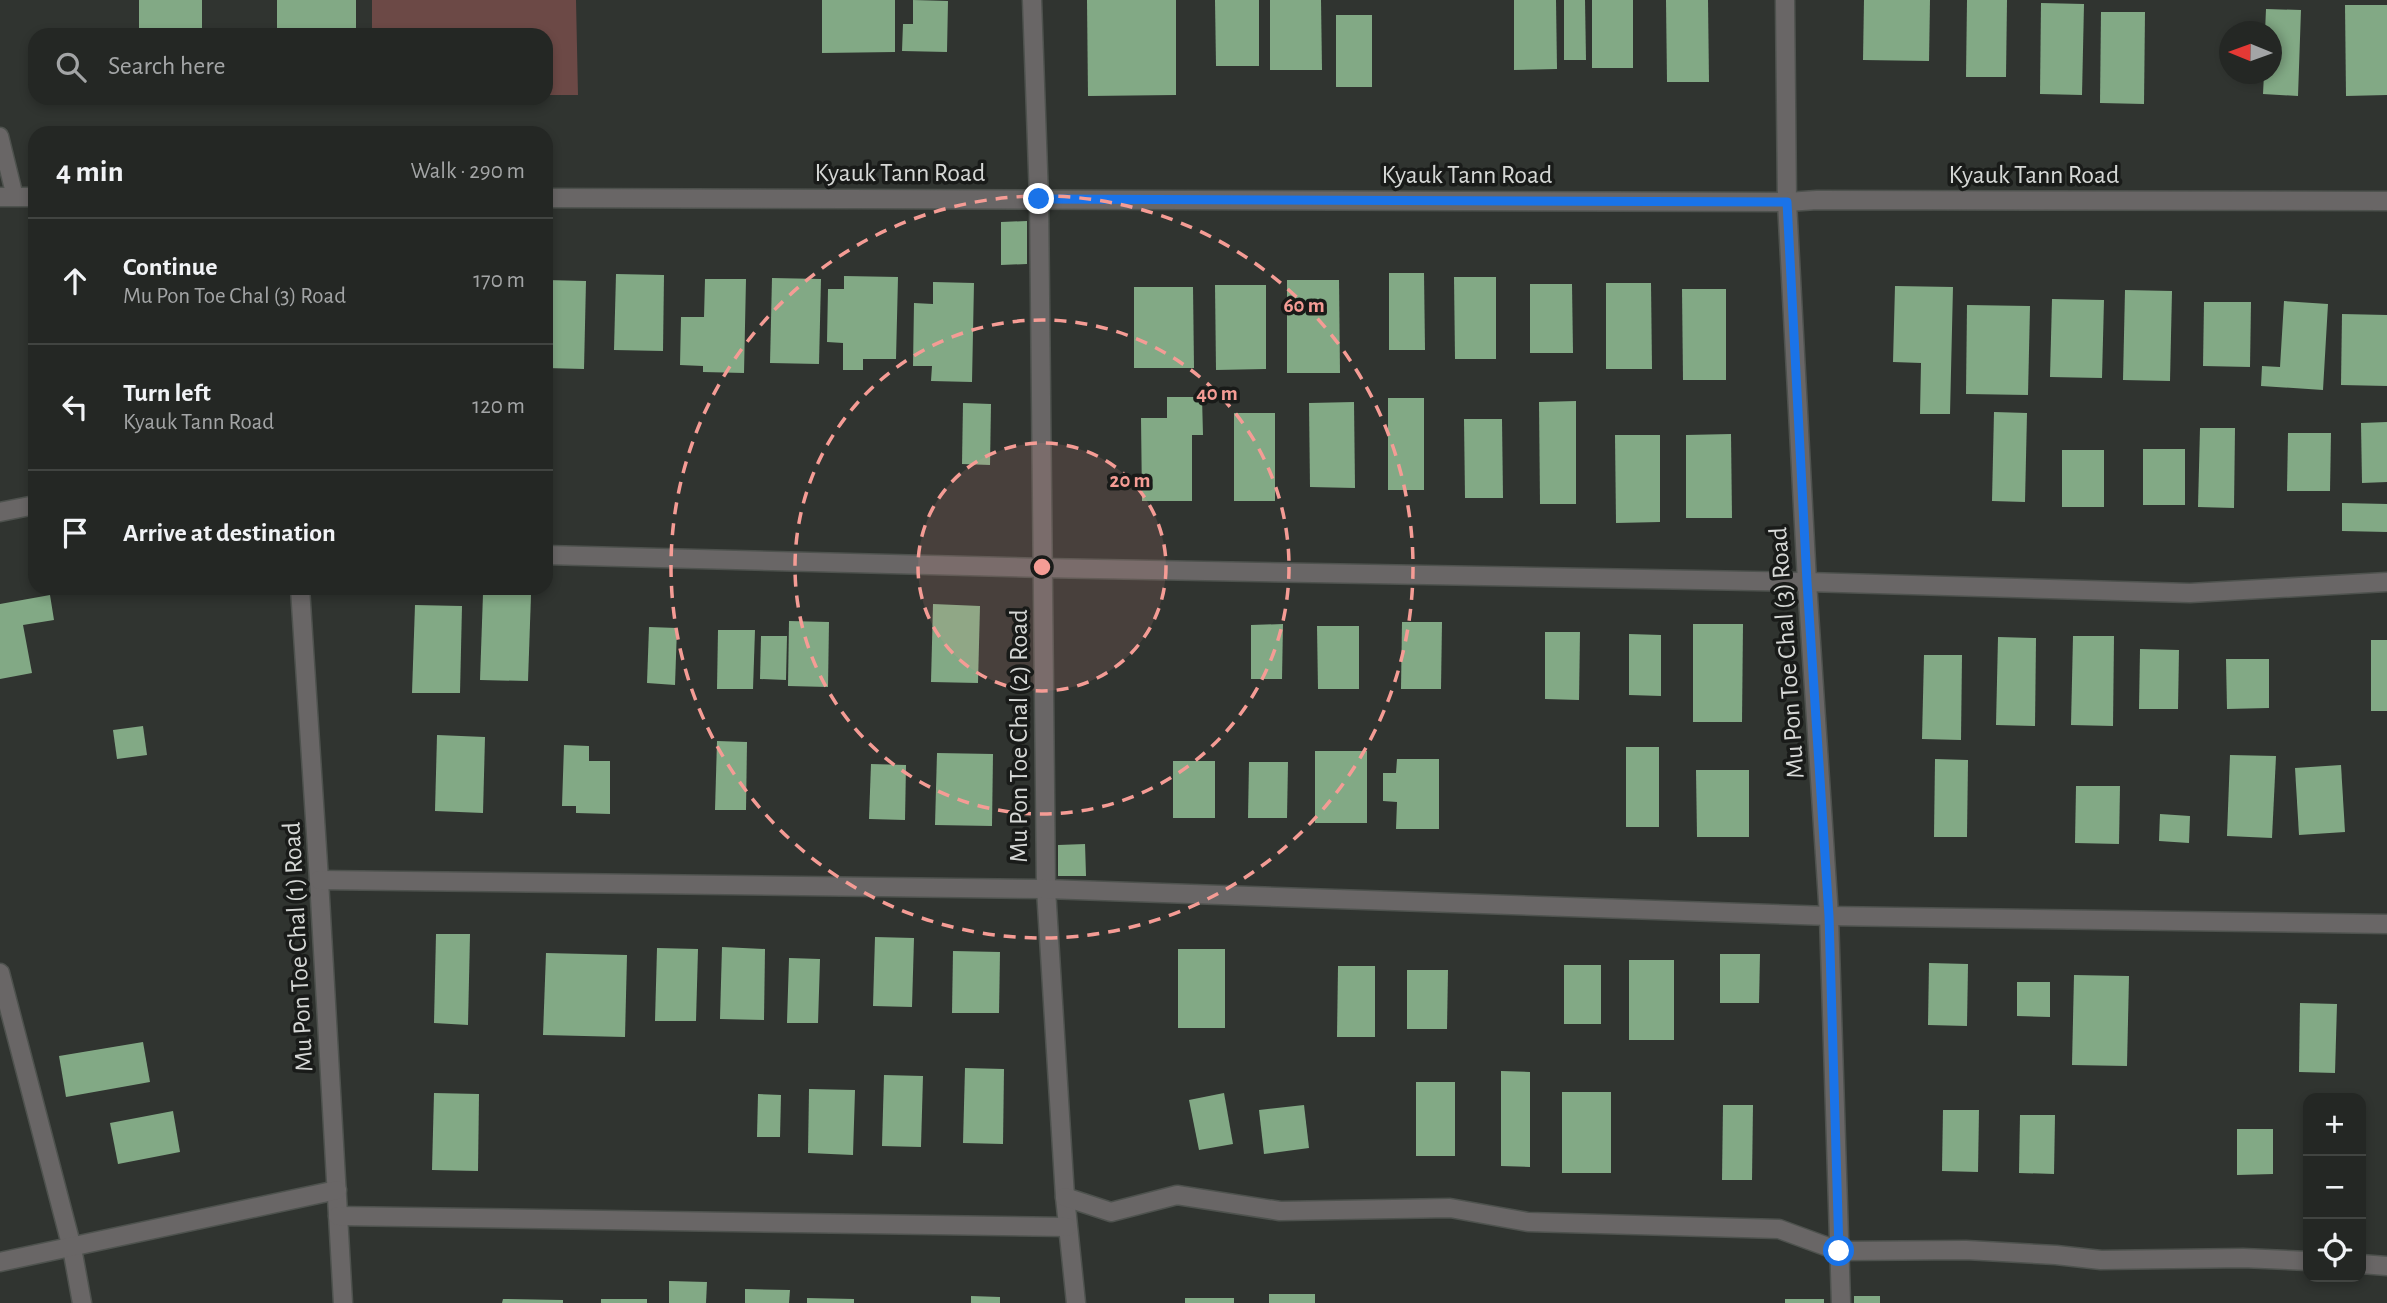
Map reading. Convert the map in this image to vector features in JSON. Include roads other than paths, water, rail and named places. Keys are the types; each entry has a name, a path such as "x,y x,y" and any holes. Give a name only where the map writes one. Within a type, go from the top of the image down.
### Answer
{"street":[{"name":"Mu Pon Toe Chal (2) Road","path":"1032,0 1039,199 1046,889 1067,1227 1076,1303"},
{"name":"Mu Pon Toe Chal (3) Road","path":"1785,0 1787,202 1807,582 1829,916 1841,1303"},
{"path":"8,197 28,197"},
{"name":"Kyauk Tann Road","path":"553,198 2387,201"},
{"path":"0,512 28,506"},
{"path":"553,555 1043,568 1807,582 2190,593 2387,582"},
{"name":"Mu Pon Toe Chal (1) Road","path":"300,595 343,1303"},
{"path":"319,880 1046,889 1829,916 2387,924"},
{"path":"0,973 72,1248 82,1303"},
{"path":"0,1262 337,1189"},
{"path":"1065,1197 1111,1212 1177,1195 1280,1211 1450,1208 1528,1222 1779,1229 1839,1251 1966,1250 2101,1260 2243,1258 2303,1261"},
{"path":"338,1216 1067,1227"},
{"path":"2366,1264 2387,1266"}],"lane":[{"path":"0,136 8,197"}]}
